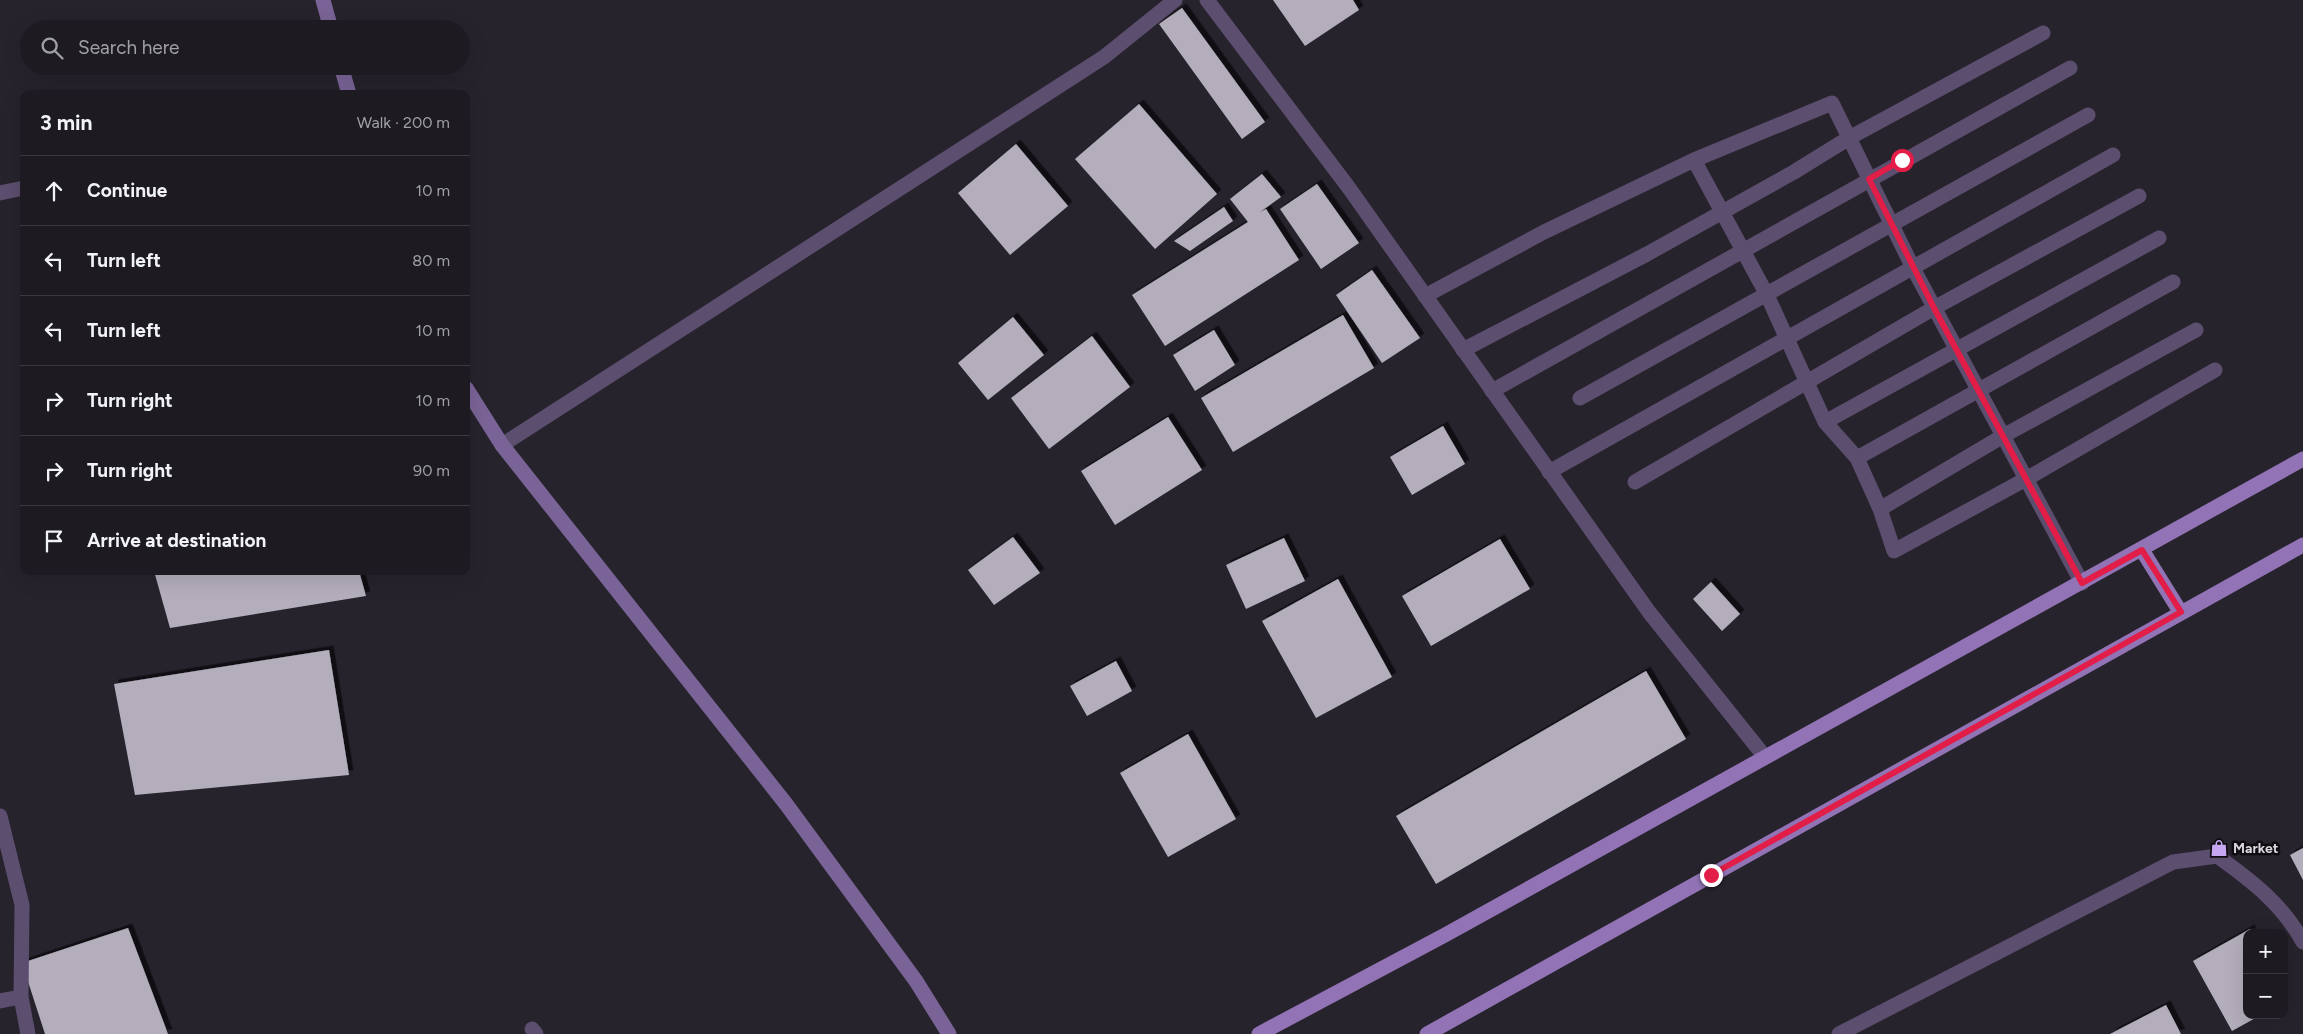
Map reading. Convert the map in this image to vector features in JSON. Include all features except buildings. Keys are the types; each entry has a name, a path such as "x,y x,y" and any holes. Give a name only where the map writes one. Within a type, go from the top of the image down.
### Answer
{"main road":[{"path":"323,0 329,20"},
{"path":"344,75 348,90"},
{"path":"470,394 502,445 786,804 916,981 949,1034"},
{"path":"1259,1034 1445,935 2303,459"},
{"path":"1427,1034 2303,545"},
{"path":"2142,550 2181,612"}],"street":[{"path":"502,445 1104,57 1175,0"},
{"path":"1207,0 1349,188 1648,612 1765,757"},
{"path":"1463,350 1723,212 1849,138 2043,33"},
{"path":"1492,391 2070,68"},
{"path":"1425,296 1544,232 1694,160 1832,103 1891,226 2082,583"},
{"path":"1580,398 2088,115"},
{"path":"1549,472 2113,155"},
{"path":"1694,160 1767,295 1825,422 1857,458 1880,509 1894,551 2026,479 2215,370"},
{"path":"0,192 20,189"},
{"path":"1635,482 1934,308 2139,196"},
{"path":"1825,422 1957,351 2158,238"},
{"path":"1857,458 2173,282"},
{"path":"1880,509 2003,436 2196,330"},
{"path":"0,816 22,905 21,997 28,1034"},
{"path":"1839,1034 2173,862 2217,856 2248,878 2290,918 2303,942"},
{"path":"0,1001 21,997"}],"place":[{"name":"Market","path":"2219,848"}],"route":[{"path":"1711,875 2181,612 2142,550 2082,583 1934,308 1891,226 1869,179 1902,160"}]}
